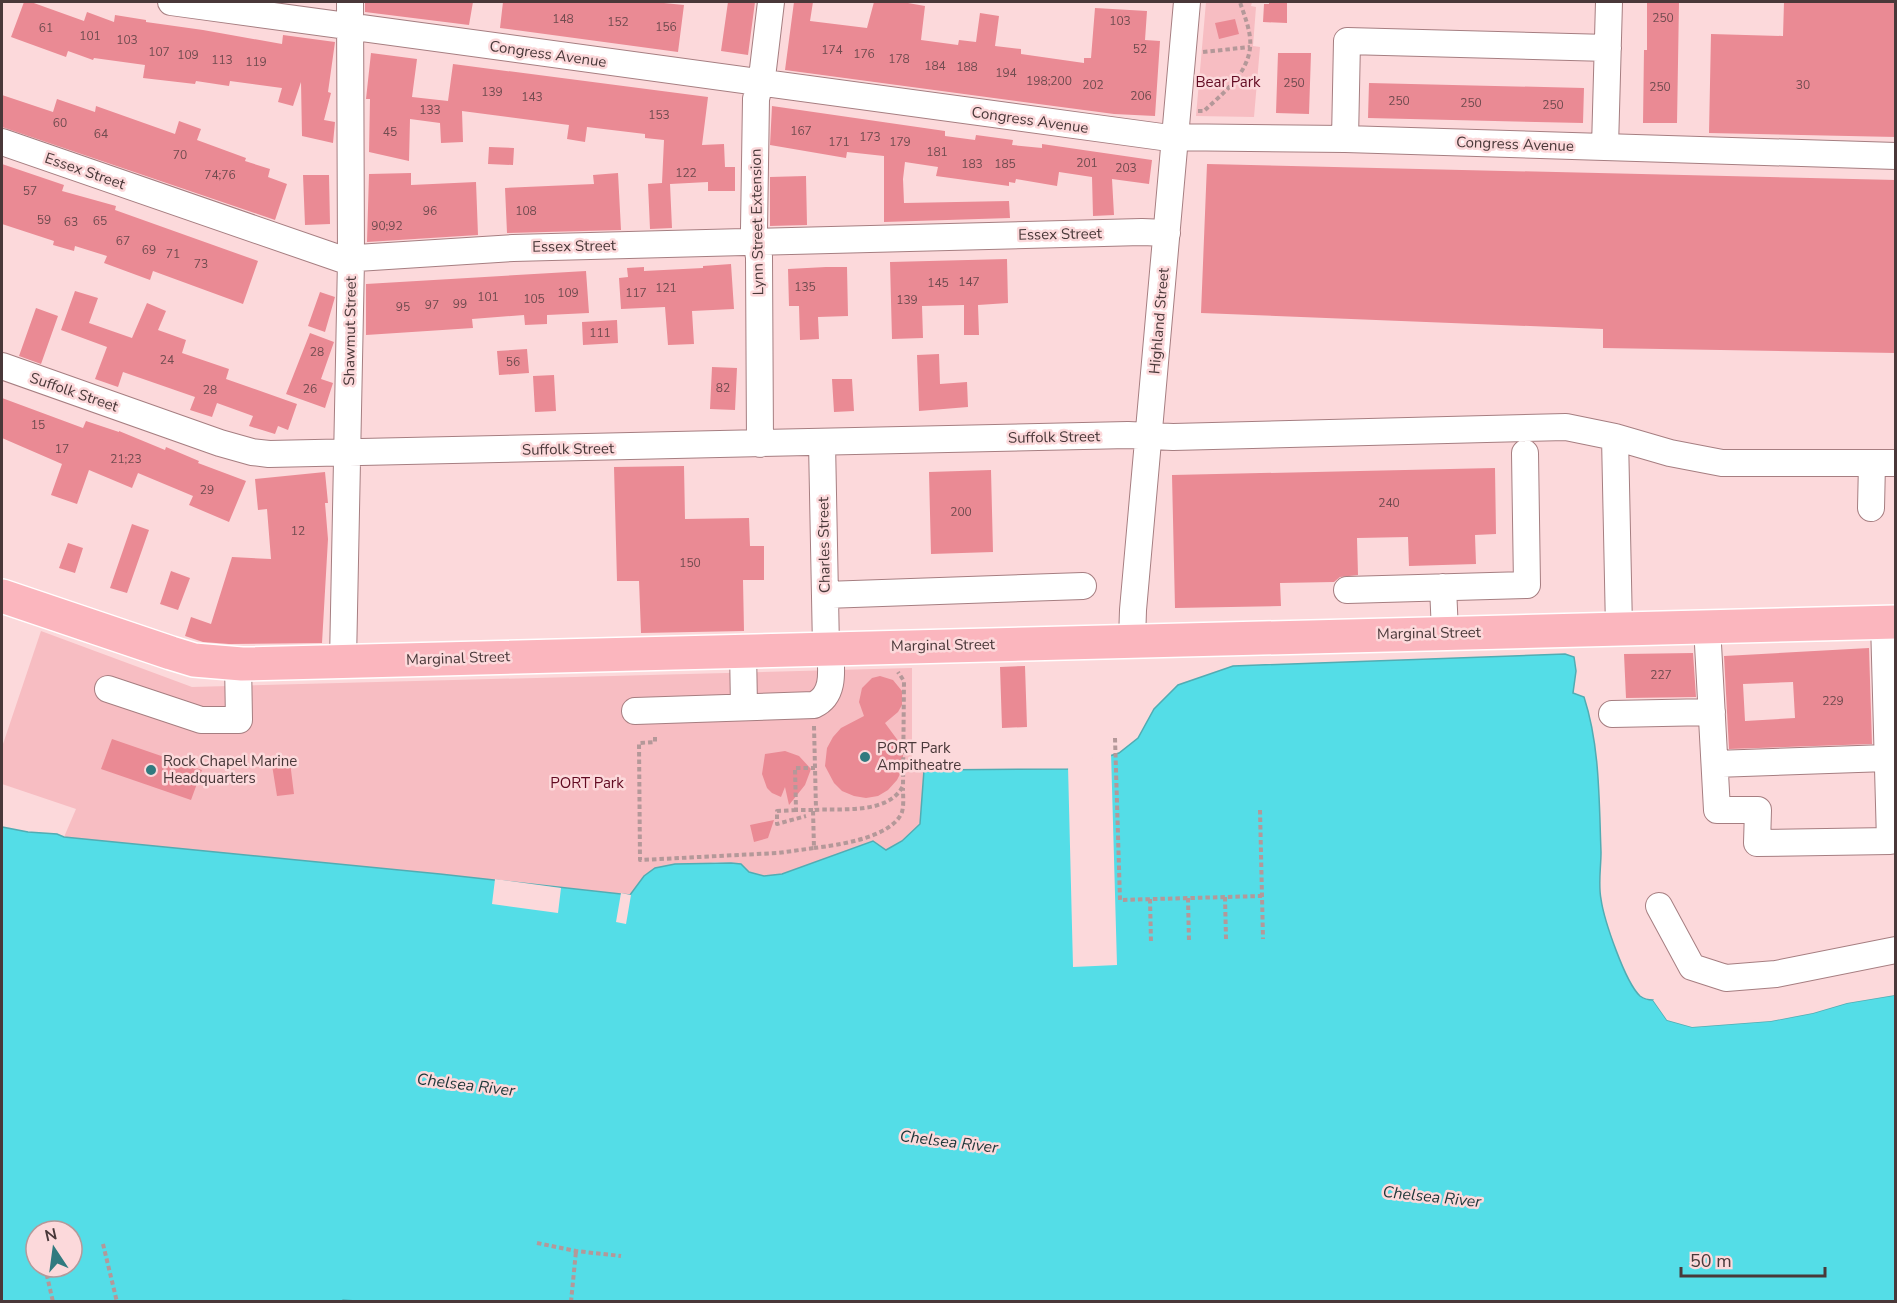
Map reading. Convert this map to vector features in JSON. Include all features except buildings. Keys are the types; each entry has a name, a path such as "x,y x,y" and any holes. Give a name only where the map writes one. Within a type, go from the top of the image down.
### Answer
{"main road":[{"name":"Marginal Street","path":"2,596 194,660 238,663 1890,622"}],"street":[{"name":"Congress Avenue","path":"171,2 1175,138 1345,138 1896,156"},
{"name":"Shawmut Street","path":"343,661 351,260 350,2"},
{"name":"Lynn Street Extension","path":"760,444 759,257 754,229 756,99 763,69 771,2"},
{"name":"Highland Street","path":"1132,641 1187,2"},
{"path":"1605,147 1609,2"},
{"path":"1345,138 1347,41 1608,48"},
{"name":"Essex Street","path":"2,142 330,257 351,260 513,248 1167,233"},
{"name":"Suffolk Street","path":"2,366 236,448 269,454 1173,437 1566,427 1615,436 1670,453 1722,463 1884,463"},
{"path":"1615,436 1619,628"},
{"name":"Charles Street","path":"814,705 821,702 828,692 831,678 825,595 822,442"},
{"path":"1347,590 1527,585 1525,453"},
{"path":"1871,508 1884,463"},
{"path":"825,595 1083,586"},
{"path":"1443,587 1445,632"},
{"path":"1707,626 1717,810 1758,810 1757,843 1890,841 1887,758 1890,622"},
{"path":"743,650 744,707"},
{"path":"108,689 201,720 239,720 238,663"},
{"path":"635,711 814,705"},
{"path":"1612,714 1712,712"},
{"path":"1715,764 1887,758"},
{"path":"1659,906 1692,967 1725,978 1776,974 1896,950"}],"path":[{"path":"1194,111 1204,111 1233,83 1245,66 1250,47 1247,23 1240,2"},
{"path":"1199,52 1250,47"},
{"path":"655,737 655,742 639,743 640,860 778,853 855,841 889,826 903,810 904,681 898,674 897,663"},
{"path":"814,705 814,848"},
{"path":"1115,738 1120,900 1262,896"},
{"path":"796,810 795,768 815,768"},
{"path":"806,816 777,824 777,811 873,807 897,795 903,786"},
{"path":"1260,810 1263,939"},
{"path":"1225,897 1226,939"},
{"path":"1188,898 1189,942"},
{"path":"1150,899 1151,942"},
{"path":"537,1243 576,1251 621,1256"},
{"path":"103,1244 117,1302"},
{"path":"571,1302 576,1251"},
{"path":"48,1279 53,1302"}],"green space":[{"name":"Bear Park","path":"1206,2 1252,2 1251,6 1256,7 1253,46 1260,47 1254,117 1196,116"},
{"name":"PORT Park","path":"41,631 192,687 912,668 912,769 924,770 920,824 902,841 886,850 873,841 782,874 764,876 749,872 741,864 715,862 644,876 631,895 64,837 76,809 2,784 2,747"}],"water":[{"name":"Chelsea River","path":"1565,654 1574,657 1576,671 1573,693 1584,697 1596,754 1600,813 1601,899 1616,950 1628,978 1640,996 1653,1000 1667,1020 1692,1027 1771,1021 1813,1013 1847,1003 1895,995 1895,1301 369,1302 343,1300 342,1302 2,1302 2,827 57,834 64,837 630,895 644,876 655,868 675,864 741,864 749,872 764,876 782,874 873,841 886,850 902,841 920,824 924,770 1068,769 1119,753 1138,738 1154,709 1178,685 1233,666"}],"pier":[{"path":"1111,752 1117,965 1073,967 1068,766"},
{"path":"495,879 561,888 558,913 492,904"},
{"path":"621,893 631,895 626,924 616,922"},
{"path":"1896,992 1895,995 1847,1003 1813,1013 1771,1021 1692,1027 1667,1020 1653,1000 1657,1000 1669,1018 1693,1024 1770,1018 1813,1010 1847,1000"}],"place":[{"name":"PORT Park Ampitheatre","path":"865,757"},
{"name":"Rock Chapel Marine Headquarters","path":"151,770"}]}
